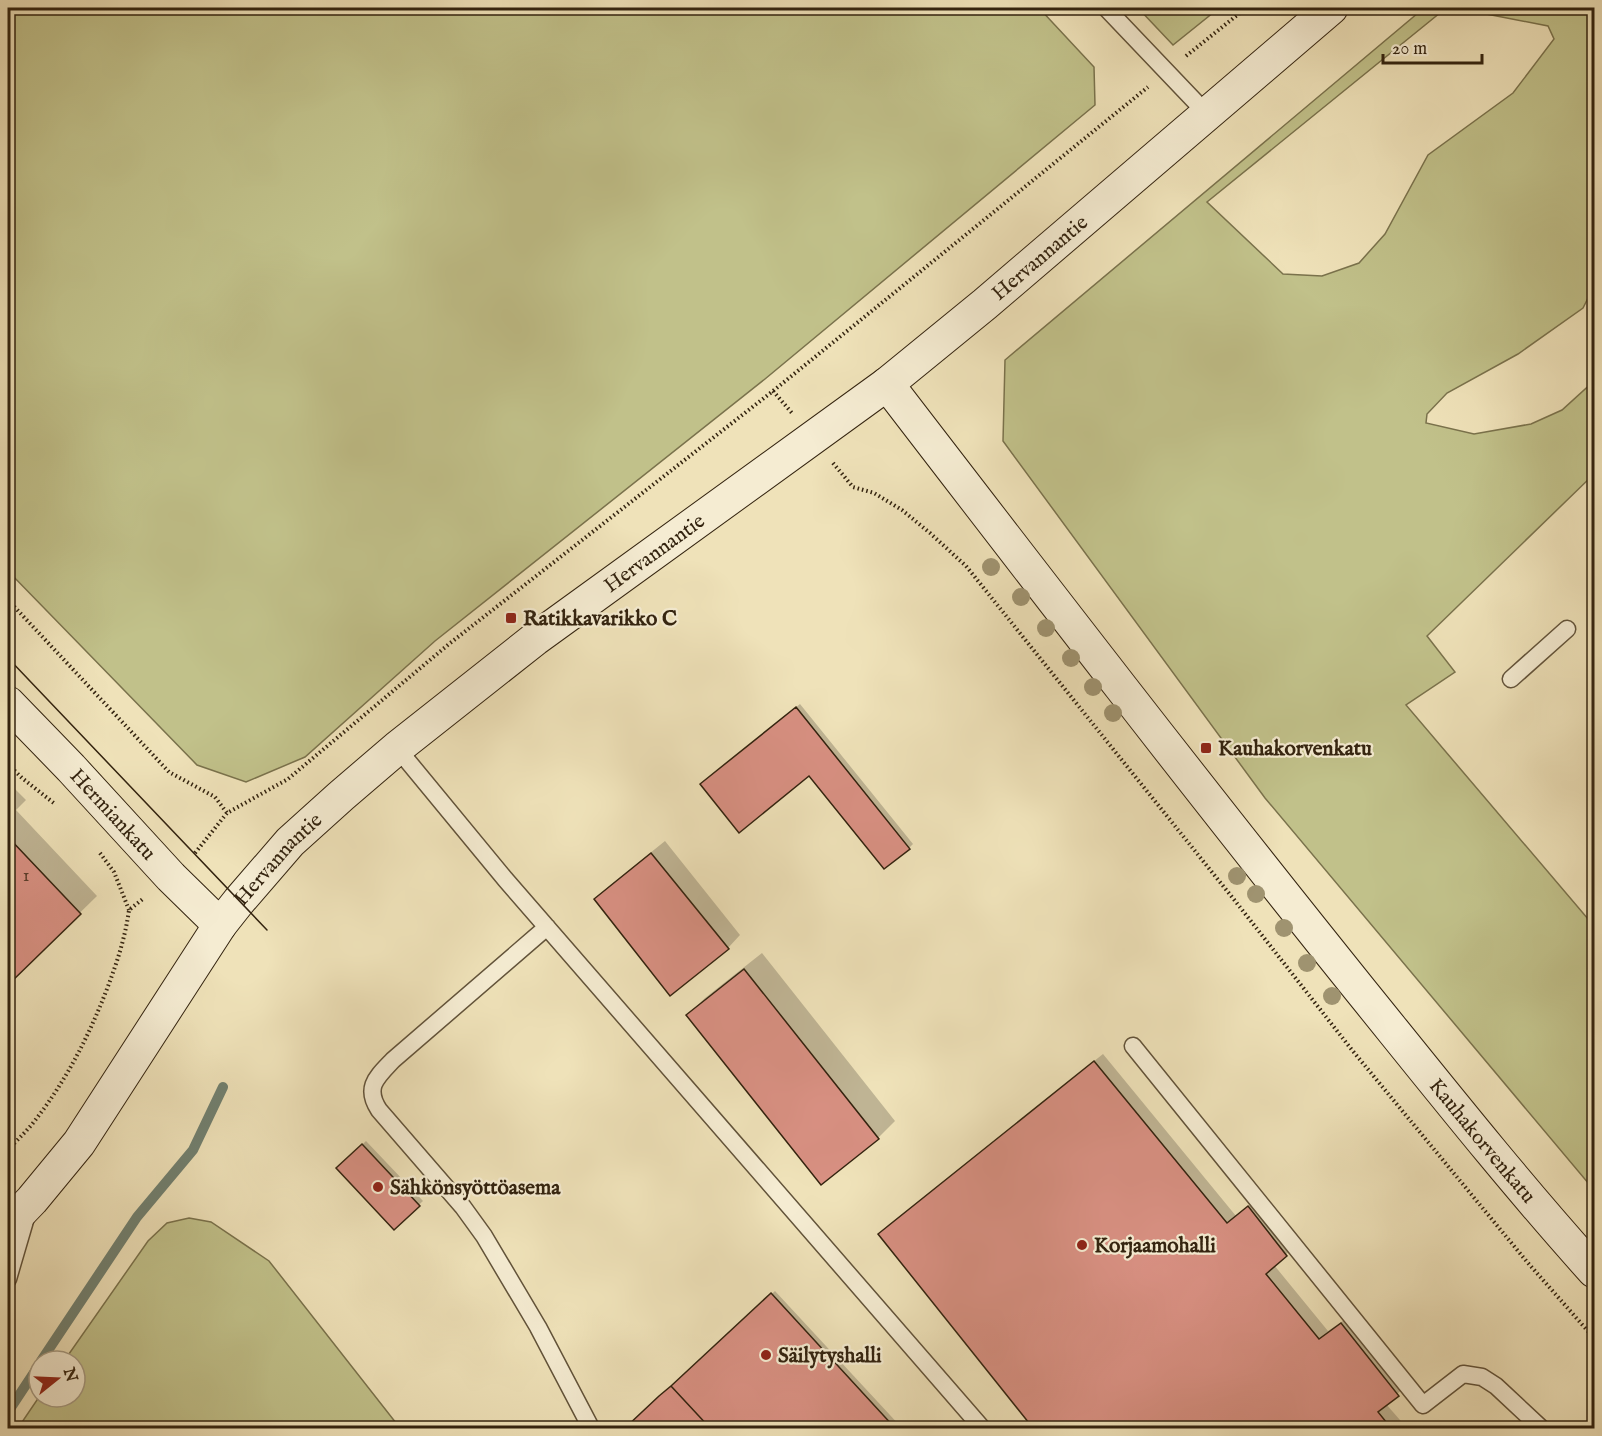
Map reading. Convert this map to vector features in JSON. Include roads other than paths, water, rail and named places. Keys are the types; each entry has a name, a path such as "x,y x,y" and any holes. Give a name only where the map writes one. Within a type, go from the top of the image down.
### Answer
{"main road":[{"name":"Hervannantie","path":"8,1225 80,1143 220,925 291,842 398,748 535,639 886,384 985,304 1330,8"},
{"name":"Kauhakorvenkatu","path":"886,384 1268,876 1473,1129 1590,1256"},
{"name":"Hermiankatu","path":"8,703 171,877 220,925"}],"lane":[{"path":"1106,8 1207,114"},
{"path":"1510,679 1567,629"},
{"path":"398,748 485,855 982,1428"},
{"path":"547,927 393,1060 373,1083 372,1091 373,1101 379,1110 463,1207 484,1236 538,1327 591,1428"},
{"path":"1133,1046 1423,1405 1463,1374 1482,1377 1496,1386 1541,1428"},
{"path":"8,1279 32,1200"}],"waterway":[{"path":"49,1349 137,1217 193,1150 223,1087"},
{"path":"8,1412 27,1383"}],"tram line":[{"path":"8,658 267,930"}],"place":[{"name":"Ratikkavarikko C","path":"511,618"},
{"name":"Kauhakorvenkatu","path":"1206,748"},
{"name":"Sähkönsyöttöasema","path":"378,1187"},
{"name":"Korjaamohalli","path":"1082,1245"},
{"name":"Säilytyshalli","path":"766,1355"}]}
